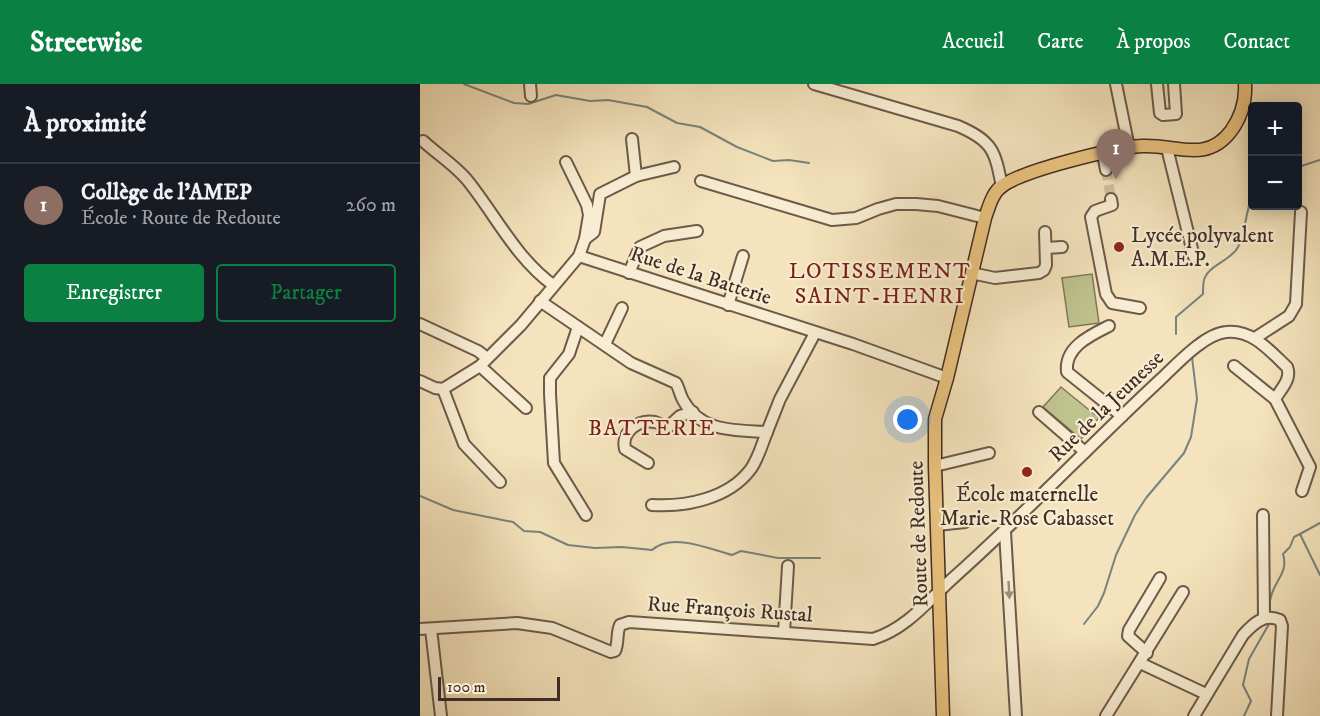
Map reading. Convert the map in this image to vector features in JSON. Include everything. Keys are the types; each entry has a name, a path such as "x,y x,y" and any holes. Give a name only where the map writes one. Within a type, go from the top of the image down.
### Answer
{"main road":[{"path":"1002,186 1044,169 1129,148 1142,146 1208,150 1219,144 1239,118 1243,107 1245,84"},
{"name":"Route de Redoute","path":"943,716 935,419 985,218 993,198 1002,186"}],"street":[{"path":"530,84 531,96"},
{"path":"814,84 975,133 988,143 997,161 1002,186"},
{"path":"1116,84 1129,148"},
{"path":"1157,84 1163,115 1176,114 1174,84"},
{"path":"632,139 636,176"},
{"path":"423,141 467,180 501,230 538,274 553,285"},
{"path":"1167,148 1194,257"},
{"path":"1103,153 1106,170"},
{"path":"420,381 443,389 484,362 521,325 579,256 585,239 589,215 587,205 567,162"},
{"path":"585,239 594,232 600,194 636,176 674,167"},
{"path":"701,181 832,220 856,218 896,204 938,206 985,218"},
{"path":"1111,199 1110,207 1095,211 1091,217 1106,294 1112,303 1140,309"},
{"path":"1275,399 1288,379 1289,372 1287,367 1255,338 1289,316 1296,304 1301,212"},
{"path":"629,273 640,247 664,236 697,231"},
{"path":"971,273 995,278 1039,273 1046,265 1045,232"},
{"path":"1046,248 1062,247"},
{"name":"Rue de la Batterie","path":"579,256 947,378"},
{"path":"728,305 743,256"},
{"path":"540,301 631,363 676,383 683,401 711,426 718,429 767,432"},
{"path":"605,344 622,308"},
{"path":"420,324 477,351 484,362 526,408"},
{"path":"1109,326 1076,346 1066,365 1067,372 1122,416"},
{"path":"578,327 569,354 550,378 550,394 554,463 586,515"},
{"name":"Rue de la Jeunesse","path":"940,591 1005,532 1122,416 1206,340 1224,332 1240,333 1255,338"},
{"path":"652,505 674,506 700,501 732,486 750,471 780,399 815,333"},
{"path":"1234,366 1275,399 1310,467 1302,491"},
{"path":"443,389 464,444 500,482"},
{"path":"648,463 625,450 624,443 628,431 632,427 652,422 668,427 680,416 693,412"},
{"path":"1039,412 1085,452"},
{"path":"935,466 989,453"},
{"path":"1263,515 1264,618"},
{"path":"937,525 965,522"},
{"path":"1005,532 1016,716"},
{"path":"784,632 788,566"},
{"path":"1146,652 1128,636 1129,630 1160,578"},
{"name":"Rue François Rustal","path":"426,629 517,623 552,628 611,652 615,651 618,646 616,634 620,626 629,622 873,639 889,634 899,627 940,591"},
{"path":"1106,716 1183,592"},
{"path":"1194,716 1243,635 1252,625 1264,618 1273,617 1280,620 1282,626 1277,716"},
{"path":"426,629 441,716"},
{"path":"1140,663 1206,694"}],"green space":[{"path":"1092,274 1099,323 1069,327 1062,278"},
{"path":"1061,387 1099,418 1081,439 1043,407"}],"waterway":[{"path":"464,84 514,103 528,104 556,95 590,101 608,100 647,107 677,123 700,127 737,147 773,161 789,160 809,163"},
{"path":"1302,166 1320,160"},
{"path":"1176,334 1176,317 1203,294 1204,280 1210,270 1235,252 1238,247 1248,209"},
{"path":"1084,624 1098,606 1116,555 1135,515 1146,498 1184,453 1191,437 1197,399 1192,357"},
{"path":"420,496 453,510 513,522 524,531 540,532 568,545 652,550 670,542 680,542 732,555 741,551 778,558 820,558"},
{"path":"1320,523 1300,534 1320,575"},
{"path":"1270,612 1273,591 1283,572 1283,554 1290,547 1294,537 1300,534"},
{"path":"1244,716 1251,701 1243,685 1249,659 1269,624"}],"tunnel":[{"path":"1106,170 1111,199"}],"place":[{"name":"Collège de l'AMEP","path":"1116,179"},
{"name":"Lycée polyvalent A.M.E.P.","path":"1119,247"},
{"name":"École maternelle Marie-Rose Cabasset","path":"1027,472"}],"district":[{"name":"LOTISSEMENT SAINT-HENRI","path":"880,282"},
{"name":"BATTERIE","path":"652,427"}]}
